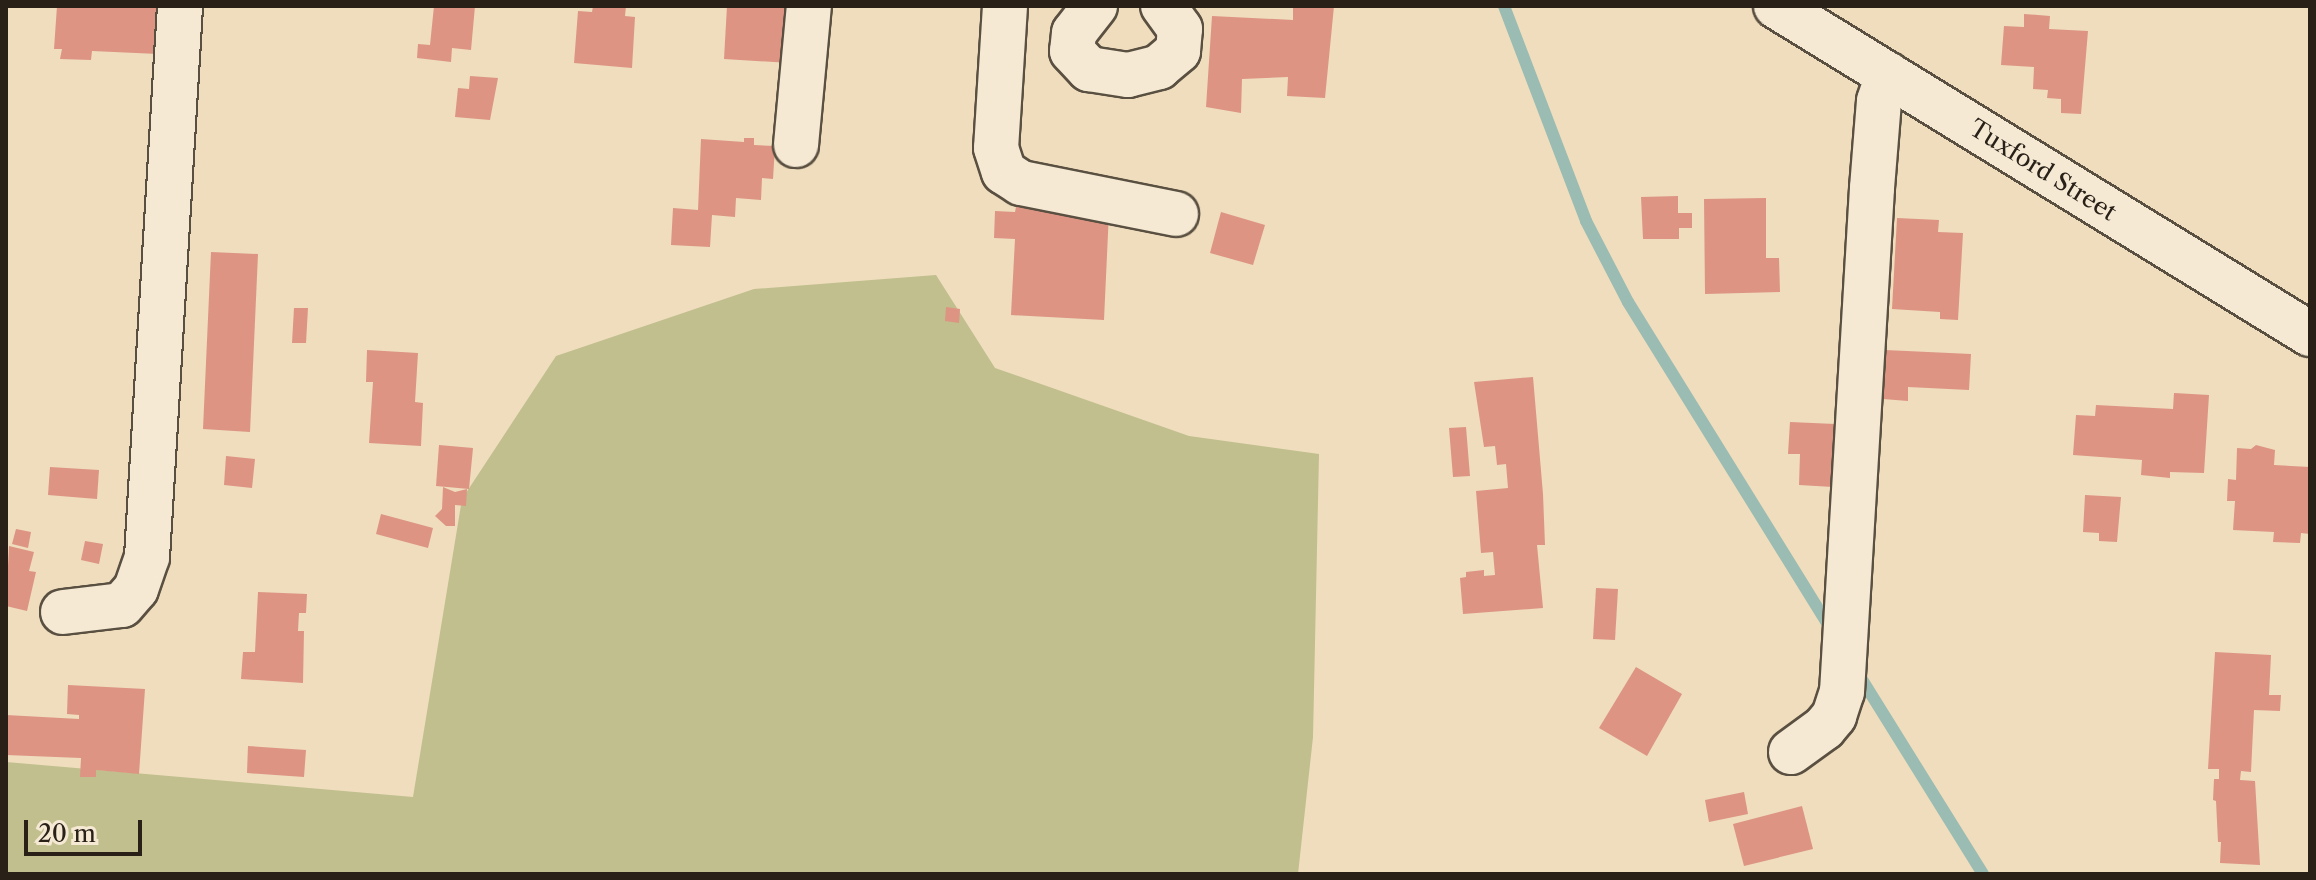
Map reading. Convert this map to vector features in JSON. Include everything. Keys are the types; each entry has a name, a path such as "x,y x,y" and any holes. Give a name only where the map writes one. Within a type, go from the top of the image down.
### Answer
{"street":[{"path":"63,612 122,605 136,589 147,557 180,6"},
{"path":"796,145 809,6"},
{"path":"1005,6 996,148 1004,172 1021,183 1176,214"},
{"path":"1095,6 1074,33 1072,51 1089,69 1128,75 1159,67 1178,51 1180,29 1163,6"},
{"name":"Tuxford Street","path":"1776,6 2310,334"},
{"path":"1791,752 1824,728 1834,716 1842,692 1872,188 1879,101 1888,75"}],"shaded area":[{"path":"936,275 995,368 1189,436 1319,454 1313,737 1298,874 6,874 6,762 413,797 462,499 556,356 754,289"}],"building":[{"path":"57,6 161,6 158,54 92,51 91,60 60,59 62,49 54,49"},
{"path":"434,6 475,6 471,50 452,48 451,62 417,58 418,44 430,45"},
{"path":"593,6 626,6 625,16 635,17 632,68 574,63 578,11 592,12"},
{"path":"727,6 793,6 790,63 724,59"},
{"path":"1293,6 1334,6 1325,98 1287,96 1288,77 1242,79 1241,113 1206,107 1212,16 1293,20"},
{"path":"2024,14 2050,16 2049,29 2088,31 2081,114 2061,113 2061,99 2047,98 2048,90 2033,89 2034,67 2001,65 2004,26 2024,27"},
{"path":"470,76 498,78 490,120 455,117 458,88 469,89"},
{"path":"744,138 754,138 754,145 775,146 773,179 762,178 761,200 736,198 735,217 712,215 710,247 671,245 673,208 698,210 701,139 744,142"},
{"path":"1678,196 1678,213 1692,213 1692,228 1679,228 1679,239 1643,239 1641,197"},
{"path":"1766,198 1766,258 1779,258 1780,292 1705,294 1704,199"},
{"path":"1016,207 1109,212 1104,320 1011,315 1015,239 994,238 995,211 1015,212"},
{"path":"1221,212 1265,225 1253,265 1210,253"},
{"path":"1897,218 1939,220 1938,232 1963,233 1958,320 1940,319 1940,312 1892,309"},
{"path":"211,252 258,254 250,432 203,429"},
{"path":"946,307 960,309 959,323 945,321"},
{"path":"294,308 308,308 306,343 292,343"},
{"path":"367,350 418,353 415,402 423,403 421,446 369,443 373,382 366,382"},
{"path":"1885,350 1971,354 1969,390 1908,387 1908,401 1883,399"},
{"path":"1533,377 1543,494 1545,545 1537,545 1543,608 1463,614 1460,578 1466,577 1466,572 1484,570 1484,576 1495,575 1493,552 1481,553 1476,491 1508,488 1506,464 1497,465 1495,446 1484,447 1474,382"},
{"path":"2174,393 2209,395 2204,473 2170,472 2170,478 2141,475 2142,460 2073,455 2076,415 2095,416 2096,405 2173,409"},
{"path":"1790,422 1835,424 1833,487 1799,485 1800,454 1788,454"},
{"path":"1466,427 1470,476 1453,477 1449,428"},
{"path":"439,445 473,448 469,489 436,486"},
{"path":"2256,445 2275,450 2274,465 2310,467 2310,534 2301,533 2300,543 2273,542 2274,532 2233,530 2235,501 2227,501 2228,479 2236,480 2237,448 2251,449"},
{"path":"226,456 255,459 252,488 224,485"},
{"path":"50,467 99,470 97,499 48,495"},
{"path":"443,487 455,492 467,489 466,506 455,505 455,526 446,526 435,516 442,509"},
{"path":"2085,495 2121,497 2117,542 2099,541 2099,533 2083,532"},
{"path":"381,514 433,528 428,548 376,534"},
{"path":"16,529 31,532 28,548 12,544"},
{"path":"85,541 103,544 99,564 81,560"},
{"path":"9,546 34,552 29,571 36,572 27,611 6,606"},
{"path":"1596,588 1618,589 1615,640 1593,639"},
{"path":"258,592 307,594 306,613 299,613 298,631 304,631 303,683 241,679 243,652 255,652"},
{"path":"2215,652 2271,655 2269,695 2281,695 2280,711 2254,710 2251,772 2241,771 2240,780 2255,781 2260,865 2220,863 2221,842 2218,842 2216,801 2213,800 2214,779 2219,779 2219,769 2208,769"},
{"path":"1636,667 1682,694 1647,756 1599,728"},
{"path":"68,685 145,689 139,774 96,770 96,777 80,777 81,758 6,755 6,715 79,719 79,715 67,714"},
{"path":"248,746 306,750 304,777 247,773"},
{"path":"1744,792 1748,814 1709,822 1705,800"},
{"path":"1802,806 1813,849 1744,866 1733,824"}],"waterway":[{"path":"1504,6 1586,221 1628,302 1831,630"},
{"path":"1856,670 1983,874"}]}
